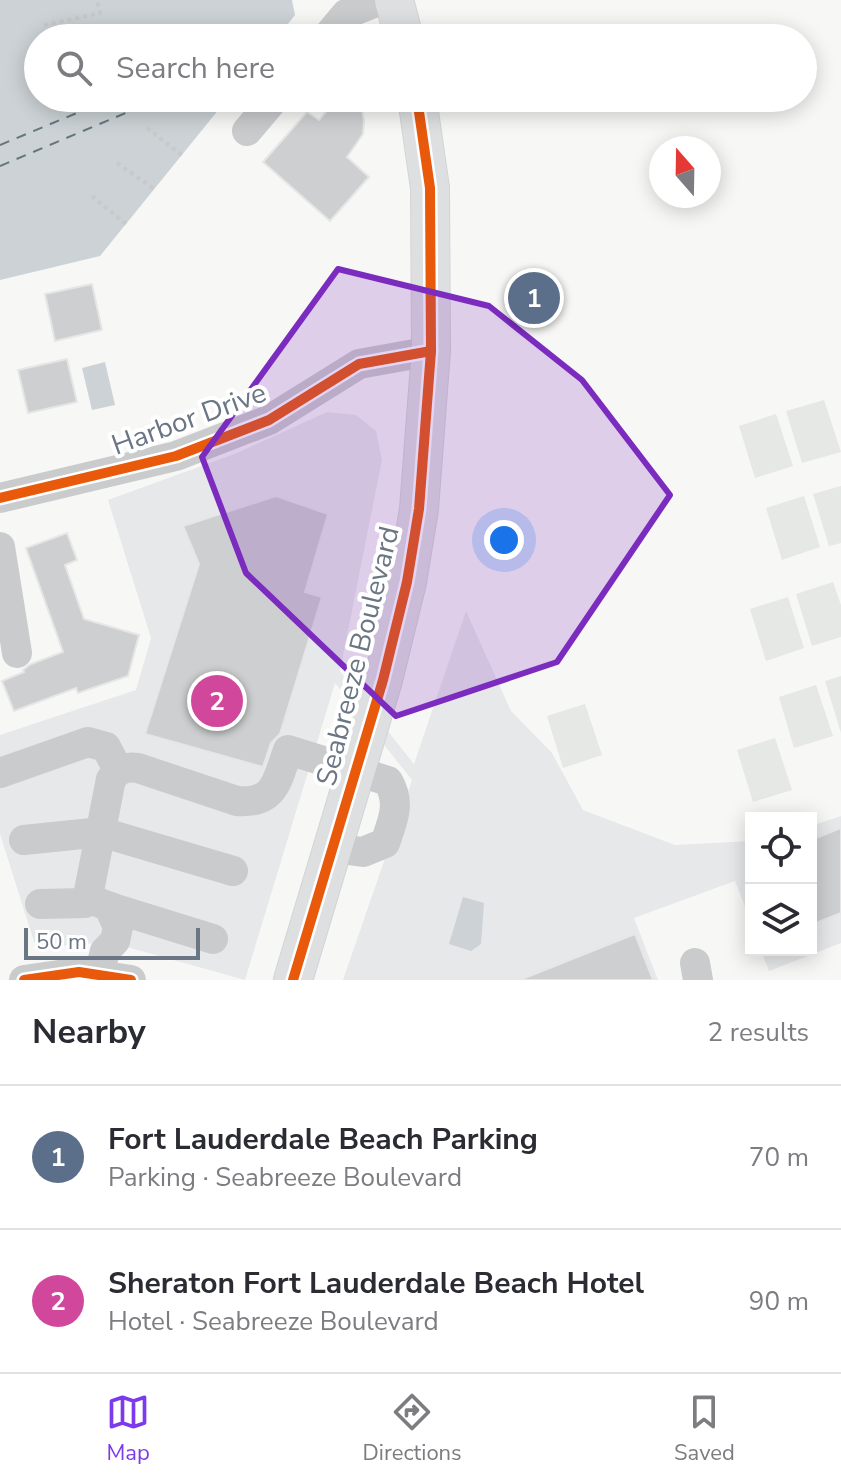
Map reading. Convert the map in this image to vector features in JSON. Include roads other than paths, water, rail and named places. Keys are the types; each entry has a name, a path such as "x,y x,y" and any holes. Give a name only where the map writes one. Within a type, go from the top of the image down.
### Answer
{"main road":[{"path":"394,0 400,24"},
{"name":"Seabreeze Boulevard","path":"293,980 383,680 407,582 419,509 431,351 430,188 419,112"}],"street":[{"path":"338,24 346,14 381,0"},
{"path":"247,131 263,112"},
{"name":"Harbor Drive","path":"0,498 176,456 269,420 359,364 431,351"},
{"path":"0,547 17,653"},
{"path":"0,773 88,742 106,747 118,770"},
{"path":"106,907 89,891 111,779 118,770 129,767 237,801 254,802 265,798 274,787 282,748 388,781 394,793 396,812 385,843 363,852 333,848"},
{"path":"24,840 101,832 233,871"},
{"path":"40,904 85,903 106,907 213,939"},
{"path":"102,963 99,937 106,907"},
{"path":"24,980 79,972 102,963"},
{"path":"102,963 131,980"}],"place":[{"name":"Fort Lauderdale Beach Parking","path":"534,298"},
{"name":"Sheraton Fort Lauderdale Beach Hotel","path":"217,701"}]}
